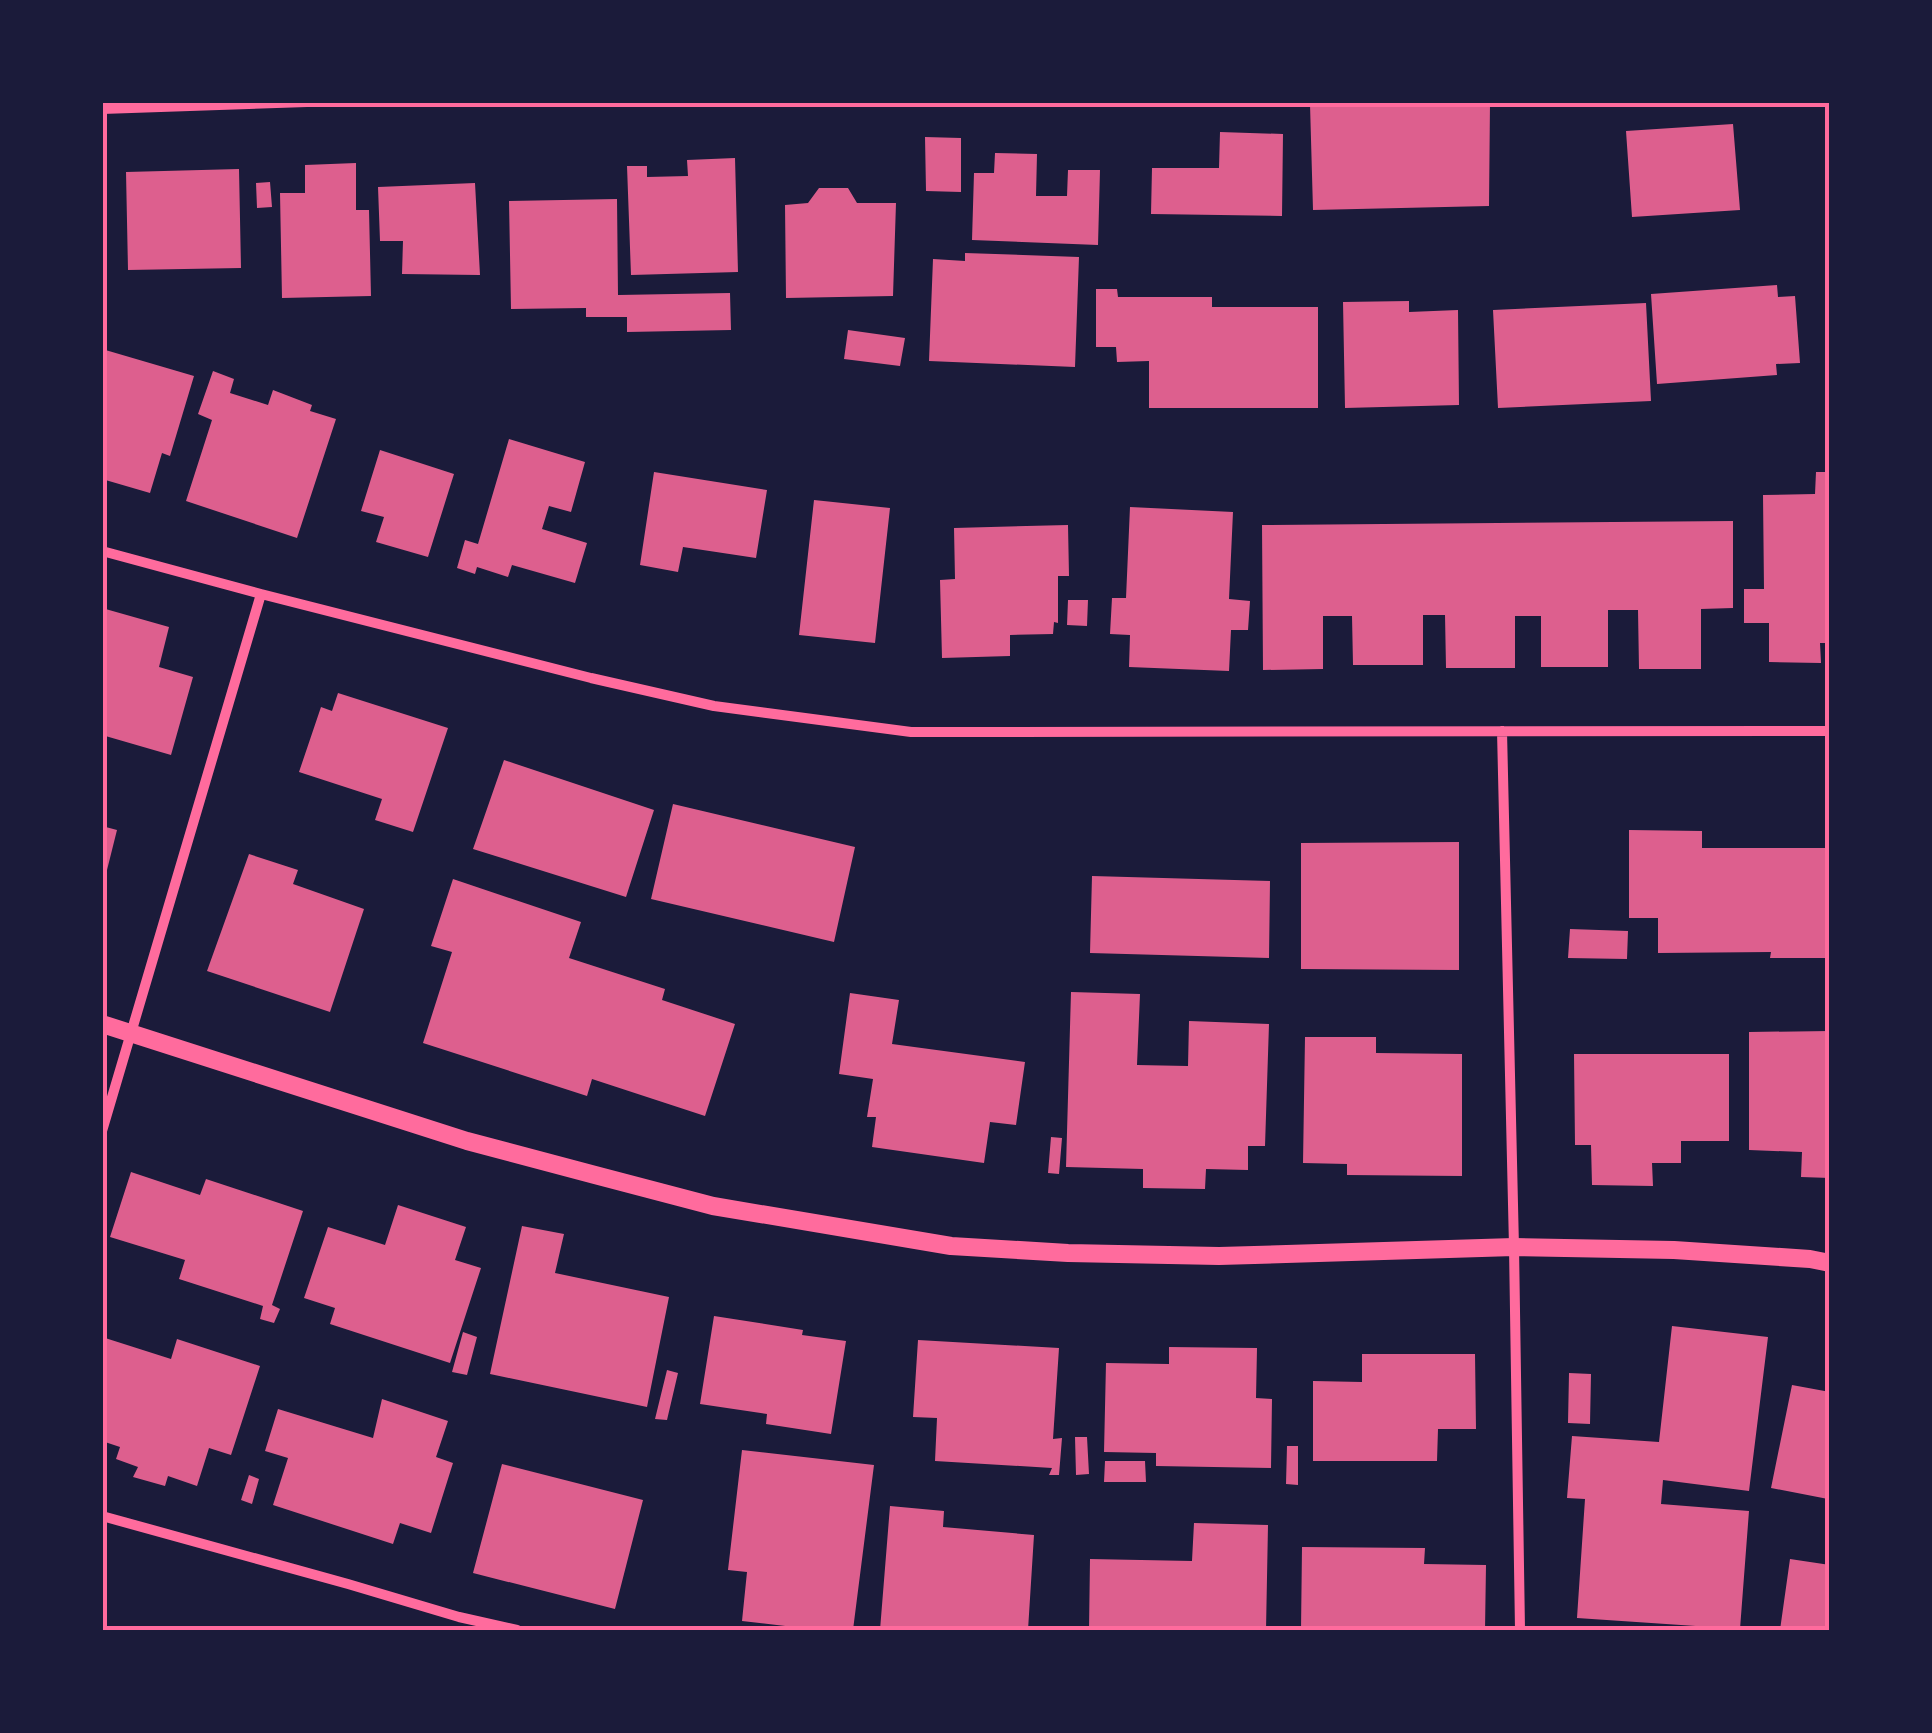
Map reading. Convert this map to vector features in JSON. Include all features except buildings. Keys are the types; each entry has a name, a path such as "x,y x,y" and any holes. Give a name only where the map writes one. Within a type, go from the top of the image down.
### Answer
{"street":[{"path":"102,110 307,102"},
{"path":"102,551 571,674 714,706 894,730 1830,731"},
{"path":"102,1131 262,594"},
{"path":"1502,732 1520,1630"},
{"path":"102,1024 467,1140 612,1180 713,1206 950,1246 1219,1256 1514,1247 1674,1250 1830,1263"},
{"path":"102,1516 517,1630"},
{"path":"456,1630 459,1617"}]}
